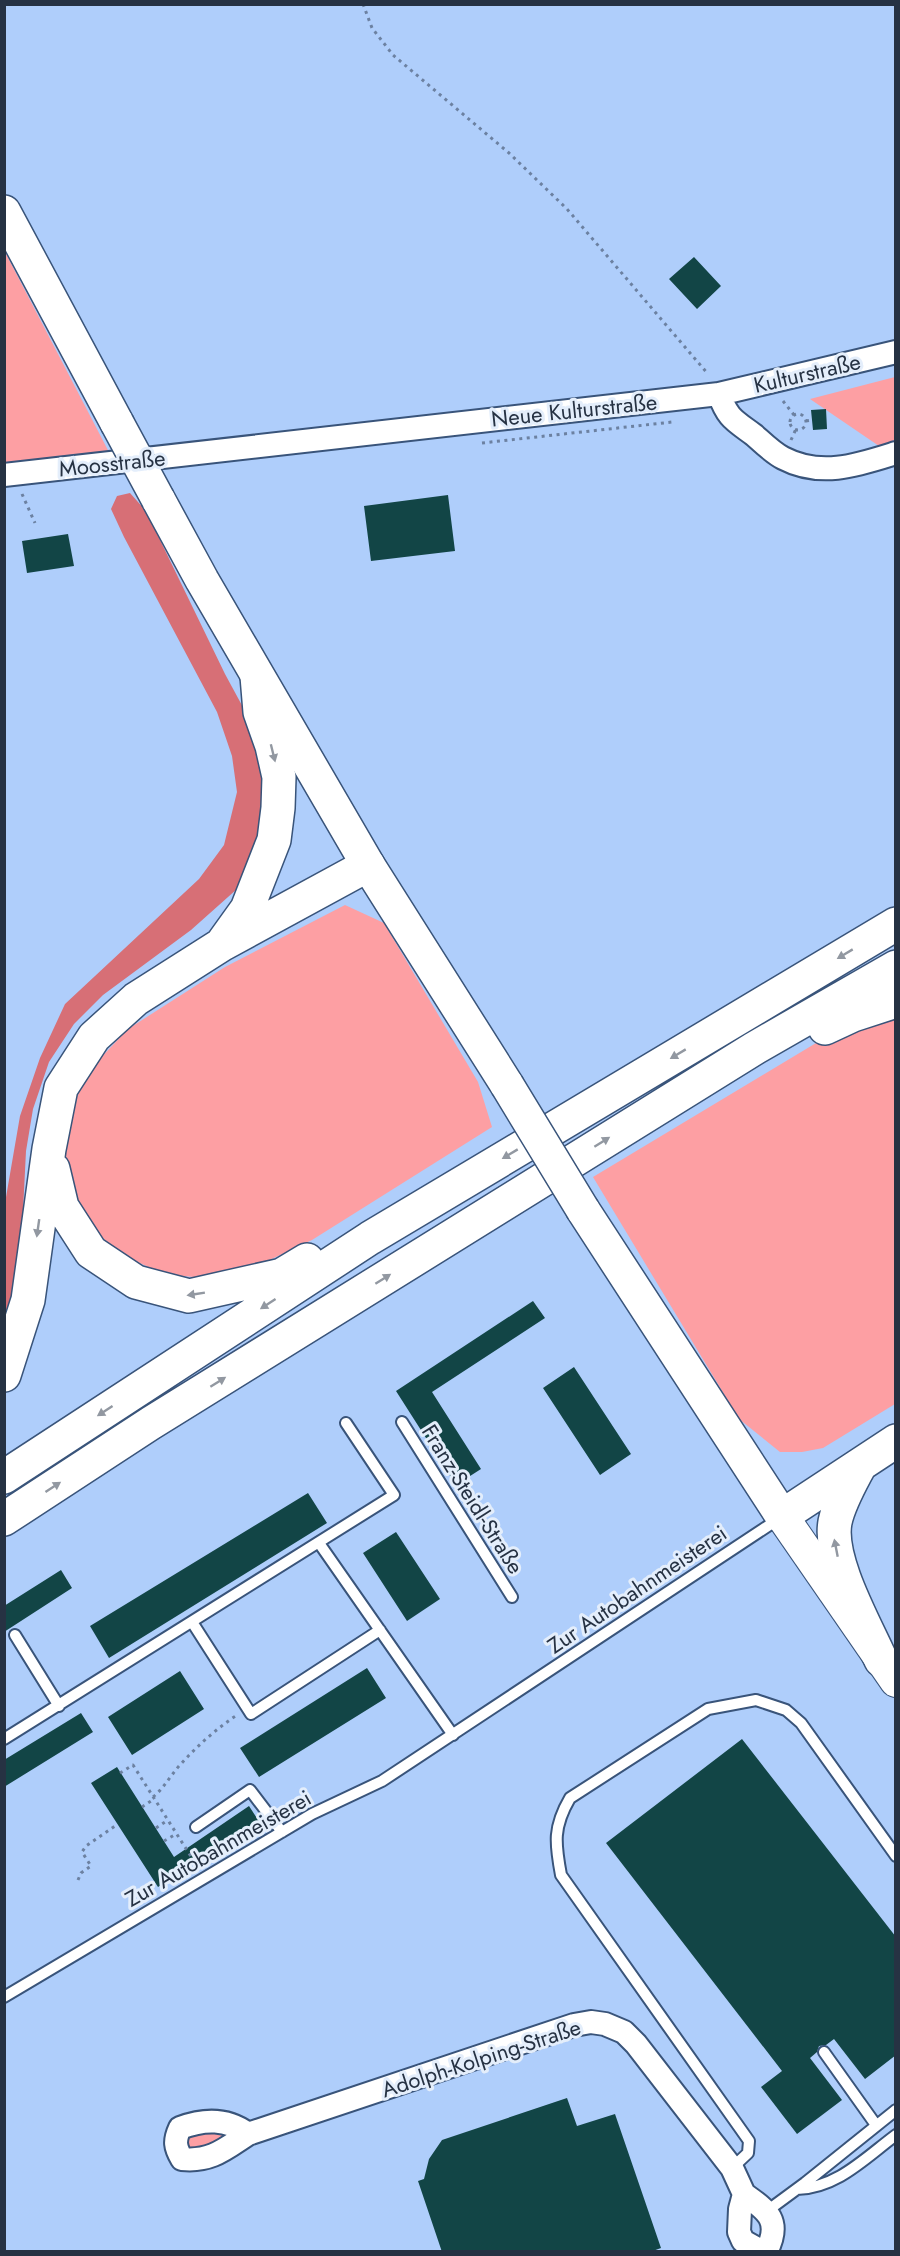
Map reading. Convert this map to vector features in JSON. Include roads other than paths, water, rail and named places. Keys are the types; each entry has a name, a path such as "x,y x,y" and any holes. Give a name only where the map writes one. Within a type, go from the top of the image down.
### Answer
{"main road":[{"path":"4,212 158,499 257,676 368,865 583,1210 782,1516 888,1671"},
{"path":"221,945 247,909 274,840 279,777 272,746 260,712 257,676"},
{"path":"4,1375 28,1300 49,1149 61,1088 94,1037 136,999 221,945 368,865"},
{"path":"4,1477 370,1238 896,924"},
{"path":"4,1519 151,1424 755,1047 896,967"},
{"path":"755,1047 797,1041 853,1015 896,1001"},
{"path":"49,1149 62,1207 91,1252 136,1282 189,1296 282,1275 336,1244 370,1238"},
{"path":"782,1516 896,1441"},
{"path":"859,1467 841,1503 835,1520 834,1536 842,1570 888,1671"}],"street":[{"name":"Kulturstraße","path":"719,394 896,352"},
{"name":"Neue Kulturstraße","path":"220,452 316,439 719,394"},
{"path":"719,394 726,413 782,458 800,465 831,469 853,466 896,453"},
{"name":"Moosstraße","path":"8,474 220,452"},
{"name":"Adolph-Kolping-Straße","path":"248,2134 574,2025 591,2022 605,2024 624,2032 636,2044 732,2168 744,2194 767,2211"},
{"path":"744,2194 740,2209 739,2232 743,2241 765,2252 774,2230 767,2211"}],"lane":[{"name":"Franz-Steidl-Straße","path":"402,1422 512,1597"},
{"path":"4,1739 394,1495 346,1423"},
{"name":"Zur Autobahnmeisterei","path":"4,1998 312,1814 382,1781 782,1516"},
{"path":"319,1543 453,1735"},
{"path":"192,1622 251,1714 380,1630"},
{"path":"15,1635 59,1706"},
{"path":"732,2168 748,2153 749,2141 561,1875 556,1845 560,1815 570,1798 708,1709 756,1700 786,1710 801,1723 896,1857"},
{"path":"196,1827 250,1790 282,1832"},
{"path":"824,2052 876,2125"},
{"path":"767,2211 896,2110"},
{"path":"797,2189 813,2189 837,2180 896,2135"}]}
